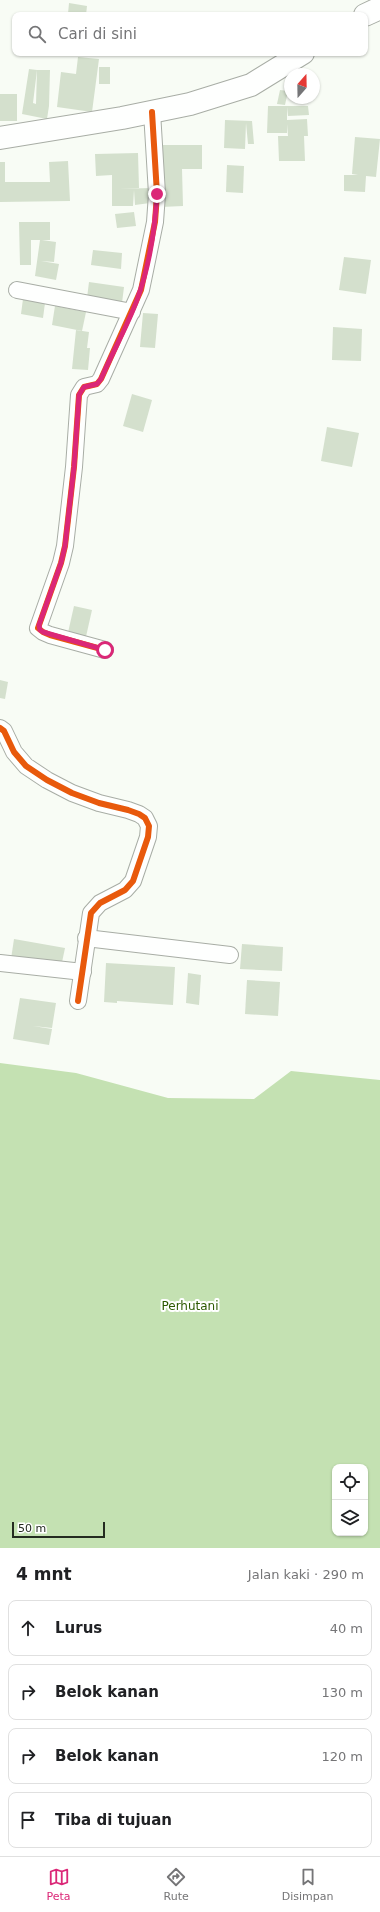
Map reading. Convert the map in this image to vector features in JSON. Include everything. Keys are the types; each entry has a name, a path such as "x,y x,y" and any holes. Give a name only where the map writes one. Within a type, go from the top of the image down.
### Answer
{"highway":[{"path":"368,14 380,8"},
{"path":"0,138 190,104 251,85 298,56"}],"street":[{"path":"105,650 50,635 38,628 43,610 61,563 65,546 74,467 79,395 84,387 97,384 101,379 132,312 142,284 155,222 157,194 152,112"},
{"path":"17,290 132,312"},
{"path":"0,728 4,731 14,752 26,766 72,793 99,803 139,814 145,818 148,826 148,837 133,881 125,890 100,903 91,913 86,938 83,972 78,1001"},
{"path":"86,938 230,955"},
{"path":"0,962 83,972"}],"green space":[{"name":"Perhutani","path":"0,1063 76,1073 168,1098 254,1099 291,1071 380,1080 380,1548 0,1548"}],"building":[{"path":"69,3 87,6 86,12 68,12"},
{"path":"78,57 99,59 92,112 57,107 61,72 76,74"},
{"path":"99,67 110,67 110,84 99,84"},
{"path":"29,69 50,70 49,106 47,119 22,114","holes":["37,70 36,104 33,103"]},
{"path":"280,90 284,90 285,105 277,104"},
{"path":"0,94 17,94 17,121 0,121"},
{"path":"268,106 308,106 309,115 288,116 287,107 287,120 307,119 308,136 304,136 305,161 279,161 278,136 288,136 287,124 287,133 267,133"},
{"path":"225,120 252,121 254,144 248,144 246,123 245,149 224,148"},
{"path":"355,137 380,139 376,177 366,176 365,192 344,191 344,175 358,175 352,174"},
{"path":"160,145 202,145 202,169 182,169 183,206 161,207"},
{"path":"138,153 139,188 119,189 150,188 150,203 135,205 134,190 133,206 112,206 112,175 96,176 95,154"},
{"path":"68,161 70,201 0,202 0,162 5,162 5,182 50,182 49,162"},
{"path":"227,165 244,166 243,193 226,192"},
{"path":"134,212 136,226 117,228 115,214"},
{"path":"19,222 50,222 50,240 42,240 56,242 54,262 41,261 59,264 56,280 35,276 40,240 31,240 31,265 20,265"},
{"path":"93,250 122,253 121,269 91,265"},
{"path":"344,257 371,260 366,294 339,290"},
{"path":"89,282 124,287 122,303 87,298"},
{"path":"23,299 45,303 43,318 21,314"},
{"path":"55,306 86,312 82,331 52,325"},
{"path":"143,313 158,314 155,348 140,347"},
{"path":"333,327 362,329 361,361 332,360"},
{"path":"76,330 89,332 87,348 90,348 88,370 72,369"},
{"path":"132,394 152,400 143,432 123,426"},
{"path":"327,427 359,433 352,467 321,461"},
{"path":"74,606 92,610 85,641 67,637"},
{"path":"0,680 8,682 5,699 0,698"},
{"path":"14,939 65,948 61,967 11,959"},
{"path":"242,944 283,947 282,971 240,969"},
{"path":"106,963 175,967 173,1005 117,1001 117,1003 104,1002"},
{"path":"188,973 201,975 199,1005 186,1003"},
{"path":"247,980 280,982 278,1016 245,1014"},
{"path":"20,998 56,1003 52,1028 33,1026 52,1029 49,1045 13,1039"}],"cycle path":[{"path":"105,650 50,635 38,628 61,563 65,546 74,467 79,395 84,387 97,384 101,379 141,290 155,222 157,194 152,112"},
{"path":"0,728 4,731 14,752 26,766 47,780 72,793 99,803 139,814 145,818 149,826 148,837 133,881 125,890 100,903 91,913 78,1001"}],"route":[{"path":"105,650 50,635 38,628 43,610 61,563 65,546 74,467 79,395 84,387 97,384 101,379 136,302 145,272 155,222 157,194"}]}
